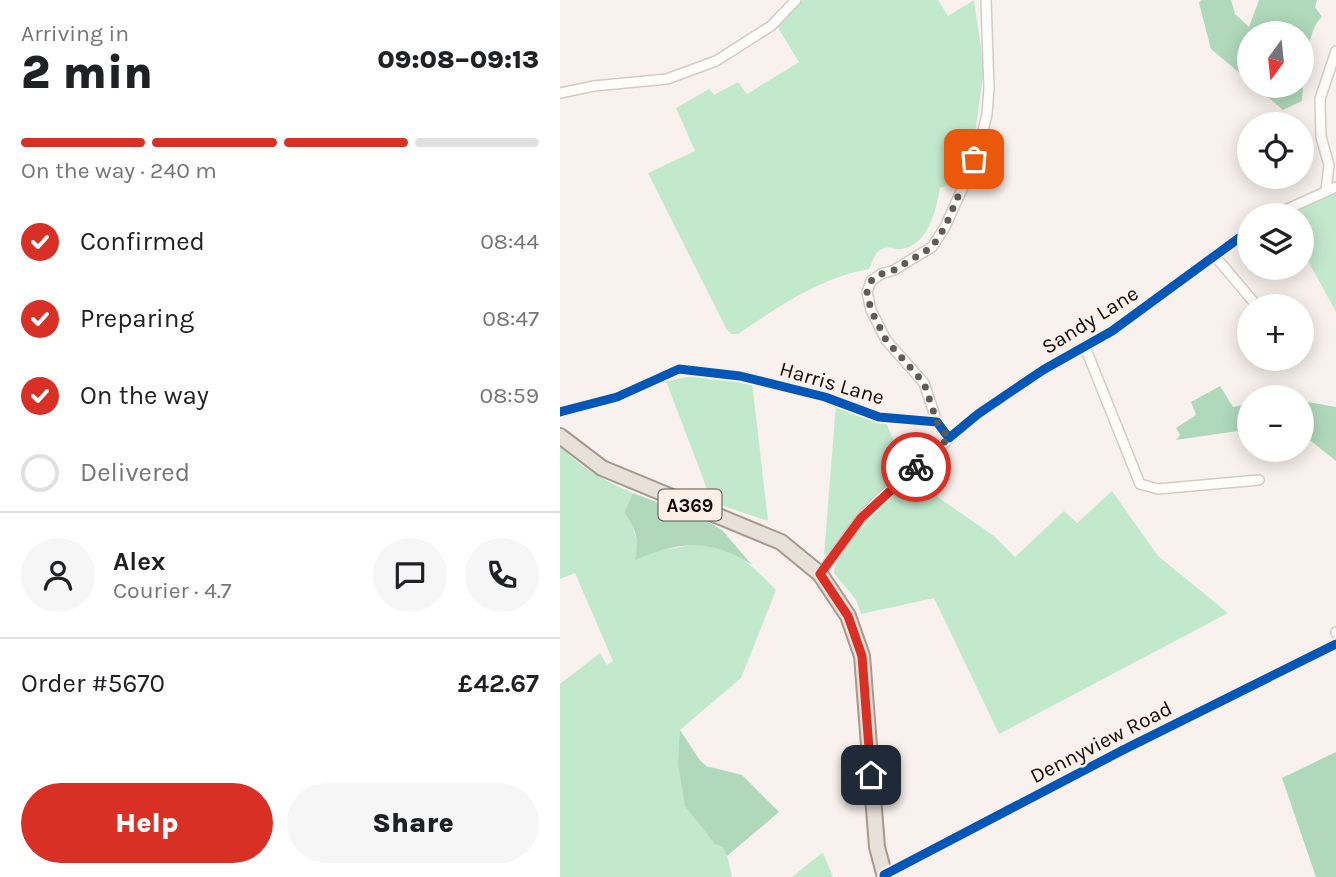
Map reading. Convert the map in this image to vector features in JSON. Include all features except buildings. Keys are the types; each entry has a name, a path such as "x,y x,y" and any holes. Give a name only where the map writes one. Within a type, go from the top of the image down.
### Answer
{"main road":[{"name":"A369","path":"560,436 602,468 781,542 820,574 848,616 862,656 877,847 884,876"}],"street":[{"path":"561,91 667,79 716,61 771,26 796,0"},
{"path":"949,438 937,422 924,383 886,340 871,310 867,292 871,281 881,274 894,270 932,247 945,227 968,176 987,114 989,88 986,0"},
{"path":"1326,191 1329,165 1321,137 1320,99 1336,51"},
{"path":"1300,203 1336,187"},
{"name":"Sandy Lane","path":"820,574 861,518 877,501 978,414 1043,370 1085,348 1237,239"},
{"path":"1214,255 1247,294"},
{"path":"1085,348 1140,484 1158,489 1259,480"},
{"name":"Harris Lane","path":"560,412 617,397 679,369 740,376 825,397 878,417 937,422"},
{"name":"Dennyview Road","path":"884,876 1123,750 1336,644"}],"green space":[{"path":"803,0 938,0 948,16 974,0 984,69 976,127 957,182 940,188 930,225 919,240 902,249 882,249 869,269 817,286 738,334 732,334 727,330 648,173 695,151 676,108 709,89 714,95 738,82 747,94 799,62 777,26"},
{"path":"1201,0 1231,0 1235,14 1243,21 1237,21 1237,71 1211,49 1199,3"},
{"path":"1259,0 1317,0 1315,7 1322,17 1314,29 1314,21 1251,21"},
{"path":"1269,98 1302,98 1302,101 1283,110"},
{"path":"1336,192 1336,312 1314,272 1314,203 1311,203"},
{"path":"714,376 752,382 768,521 712,502 666,381"},
{"path":"1220,386 1233,407 1237,406 1237,431 1176,440 1180,435 1176,428 1196,415 1191,402"},
{"path":"1314,403 1336,407 1336,461 1314,444"},
{"path":"836,404 885,420 906,470 875,497 828,554 824,555"},
{"path":"560,446 594,473 633,493 624,513 633,524 638,548 659,550 692,545 717,547 749,564 776,590 741,678 680,730 727,856 732,877 560,877 560,684 600,653 607,665 613,661 575,573 560,579"},
{"path":"910,478 994,536 1015,557 1064,511 1077,523 1112,491 1158,556 1228,613 999,734 934,598 861,614 856,600 834,573 843,551"},
{"path":"633,493 722,530 752,565 723,550 695,545 666,549 635,560 636,535 624,513"},
{"path":"680,730 706,766 742,775 779,812 727,856 723,847 715,844 685,806 678,764"},
{"path":"1336,752 1336,877 1316,877 1282,778"},
{"path":"822,853 833,877 792,877"}],"cycle path":[{"path":"560,412 617,397 679,369 740,376 825,397 879,417 937,422 949,438 978,414 1043,370 1112,331 1237,240"},
{"path":"884,875 1123,750 1336,644"}],"way so far":[{"path":"916,467 949,438 937,422 924,383 886,340 871,310 867,292 871,281 881,274 894,270 932,247 945,227 974,159"}],"route":[{"path":"871,775 862,656 848,616 820,574 861,518 916,467"}]}
